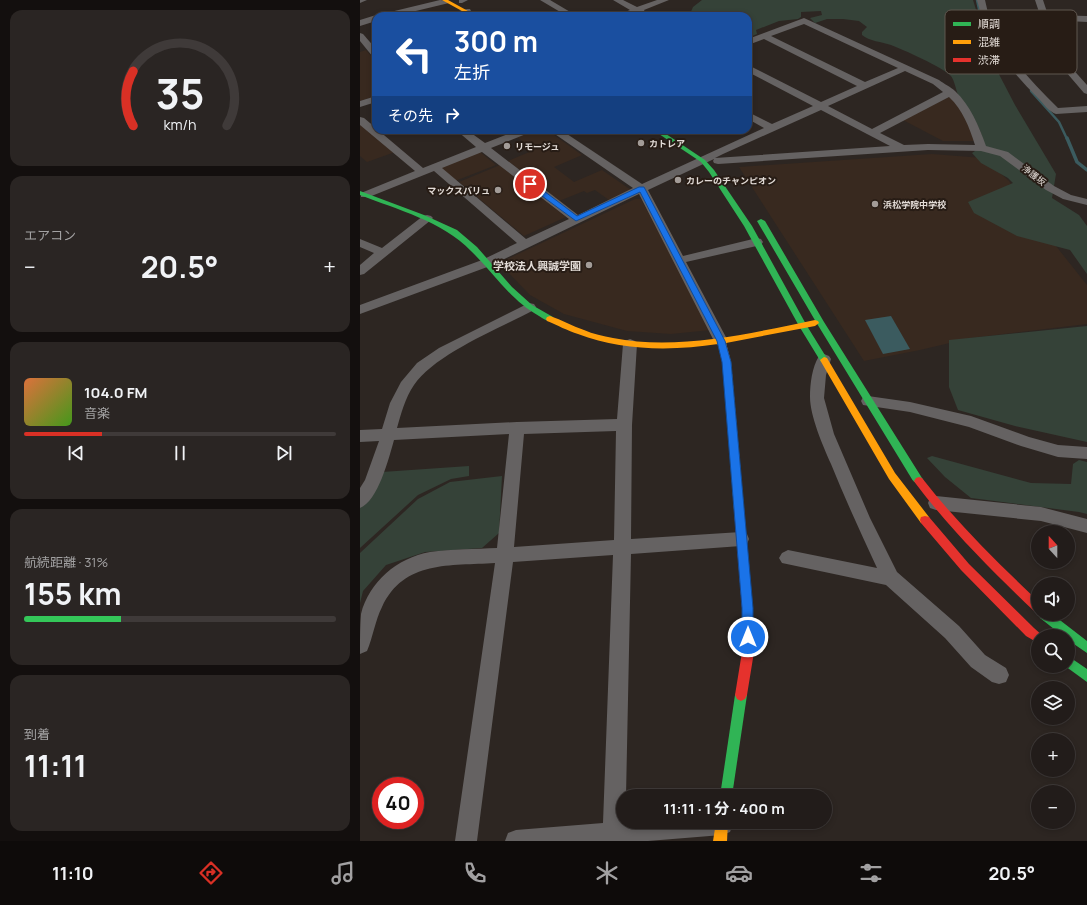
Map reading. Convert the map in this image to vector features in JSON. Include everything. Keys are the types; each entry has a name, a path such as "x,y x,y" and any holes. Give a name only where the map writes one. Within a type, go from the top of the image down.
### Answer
{"street":[{"path":"400,12 445,0 467,12"},
{"path":"462,0 482,12"},
{"path":"544,0 566,12"},
{"path":"617,0 640,12"},
{"path":"630,12 665,0"},
{"path":"981,0 983,10"},
{"path":"1039,0 1043,10"},
{"path":"360,23 372,19"},
{"path":"1077,19 1087,19"},
{"path":"752,40 804,21 936,82 951,92 967,112 974,126 981,148"},
{"path":"764,36 865,86"},
{"path":"363,37 372,48"},
{"path":"360,310 486,262 771,128 905,68"},
{"path":"752,70 902,148"},
{"path":"1019,74 1056,111 1087,109"},
{"path":"1072,74 1087,91"},
{"path":"872,133 951,92"},
{"path":"360,104 372,100"},
{"path":"752,117 771,128"},
{"path":"360,120 372,130"},
{"path":"377,134 422,172"},
{"path":"466,134 576,219"},
{"path":"363,194 517,134"},
{"path":"560,134 642,189 721,341 727,362 748,608 748,652 727,789"},
{"path":"664,134 710,157 728,172"},
{"name":"浄護坂","path":"710,157 928,147 981,148 1004,154 1050,188 1067,197 1087,202"},
{"path":"710,157 712,171 757,242 802,326 824,359 892,476 921,515 965,567 1031,633"},
{"path":"435,167 525,244"},
{"path":"363,194 427,218 454,232 474,249 509,290 529,307 567,328 630,344 684,346 768,333 820,322"},
{"path":"754,210 820,322 910,468 936,503 982,554 1031,601"},
{"path":"360,271 427,218"},
{"path":"680,260 757,242"},
{"path":"360,243 384,253"},
{"path":"360,501 372,483 382,456 397,403 408,382 422,367 444,351 529,307"},
{"path":"614,833 624,425 630,344"},
{"path":"824,359 820,374 817,398 826,434 862,519 891,578 952,632 978,661 998,675"},
{"path":"868,401 910,407 971,422 1026,442 1058,451 1087,453"},
{"path":"360,436 517,428 624,425"},
{"path":"466,841 505,554 517,428"},
{"path":"936,503 1041,514 1087,526"},
{"path":"360,645 369,611 379,594 392,579 408,567 430,560 741,539"},
{"path":"788,558 891,578"},
{"path":"1053,621 1087,648"},
{"path":"1075,667 1087,676"},
{"path":"516,841 614,833 721,829"}],"shaded area":[{"path":"366,50 372,57 372,97 360,101 360,52"},
{"path":"951,96 962,107 974,141 943,141 903,120"},
{"path":"360,122 372,132 372,134 374,134 395,152 367,162 360,156"},
{"path":"525,134 553,134 582,155 554,167 574,182 602,170 631,190 609,200 595,190 587,193 584,191 559,201 508,161 534,150 517,137"},
{"path":"480,152 496,165 455,181 440,167"},
{"path":"932,154 983,158 1009,181 1040,226 1087,285 1087,324 971,338 864,361 739,167"},
{"path":"500,165 566,217 524,236 459,182"},
{"name":"学校法人興誠学園","path":"635,199 641,199 711,330 671,334 627,331 564,314 530,295 499,263"}],"green space":[{"path":"702,0 973,0 976,10 945,10 945,72 904,50 865,37 862,35 862,32 867,27 859,21 827,19 815,23 810,18 822,15 821,11 801,12 801,17 798,19 779,21 756,30 757,34 752,36 752,12 691,12 693,7"},
{"path":"948,74 999,74 1015,105 1056,174 1052,198 1079,215 1087,226 1087,274 1070,250 1017,236 974,213 968,202 1013,183 1008,178 981,163 972,153 984,145 983,138 975,120 960,99 951,76"},
{"path":"1087,326 1087,442 1015,426 958,410 949,387 949,340"},
{"path":"932,456 1031,483 1071,484 1073,464 1079,460 1087,462 1087,514 971,498 945,477 927,458"},
{"path":"469,466 469,476 451,479 418,495 360,548 360,507 382,472"},
{"path":"502,476 499,533 482,548 425,552 386,565 363,591 360,603 360,553 418,499 450,482"}],"water":[{"path":"891,316 910,349 883,354 865,320"}],"waterway":[{"path":"977,0 979,10"},
{"path":"1031,91 1059,122 1067,139"},
{"path":"1067,138 1077,162 1087,170"}],"traffic: fast":[{"path":"662,134 703,161 712,171 748,226 803,326 824,360"},
{"path":"360,193 422,216 454,232 474,249 509,289 529,307 550,319"},
{"path":"761,221 820,322 919,481"},
{"path":"1053,621 1087,648"},
{"path":"1075,667 1087,676"},
{"path":"727,789 741,695"}],"traffic: slow":[{"path":"444,0 467,12"},
{"path":"550,319 582,333 614,341 647,345 681,345 715,342 815,323"},
{"path":"721,341 727,362 739,510"},
{"path":"824,360 892,476 925,520"},
{"path":"720,841 721,829"}],"traffic: jam":[{"path":"919,481 946,515 991,563 1031,601"},
{"path":"739,510 747,608 748,652 741,695"},
{"path":"925,520 965,567 1031,633"}],"place":[{"name":"カトレア","path":"641,143"},
{"name":"リモージュ","path":"507,146"},
{"name":"カレーのチャンピオン","path":"678,180"},
{"name":"マックスバリュ","path":"498,190"},
{"name":"浜松学院中学校","path":"875,204"},
{"name":"学校法人興誠学園","path":"589,265"}],"route":[{"path":"530,184 576,219 642,189 721,341 727,362 748,608 748,637"}]}
